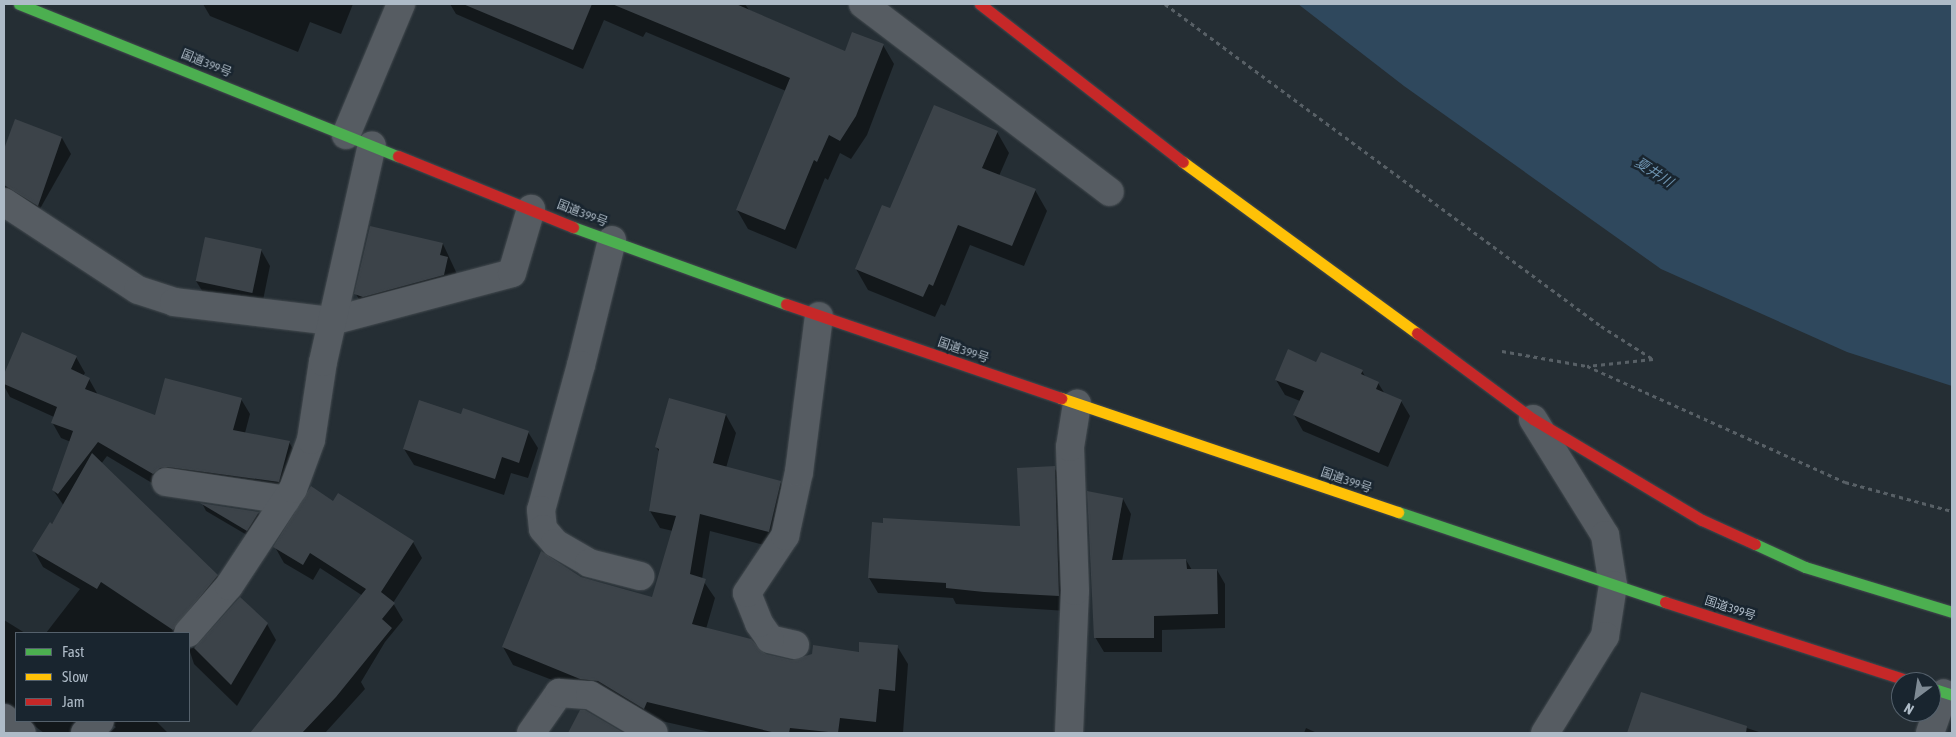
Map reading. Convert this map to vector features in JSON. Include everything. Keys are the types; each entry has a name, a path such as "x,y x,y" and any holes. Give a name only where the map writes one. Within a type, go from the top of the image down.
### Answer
{"main road":[{"name":"国道399号","path":"20,4 531,209 819,316 1613,585 1891,675"},
{"path":"980,4 1189,166 1533,419 1710,524 1805,567 1952,612"}],"street":[{"path":"346,135 401,4"},
{"path":"863,4 1110,192"},
{"path":"189,632 229,586 293,489 311,440 332,321 372,145"},
{"path":"4,202 138,290 174,302 332,321 512,273 531,209"},
{"path":"612,240 582,365 541,510 542,529 555,542 589,563 640,576"},
{"path":"795,644 770,639 747,593 784,536 799,472 819,316"},
{"path":"1069,733 1074,591 1070,447 1077,404"},
{"path":"1533,419 1606,535 1613,585 1605,636 1546,733"},
{"path":"166,482 286,500"},
{"path":"1930,733 1942,692"},
{"path":"531,733 559,693 590,695 654,733"},
{"path":"4,718 22,733"},
{"path":"85,733 99,722"}],"path":[{"path":"1165,4 1601,326 1653,360 1587,366 1845,482 1952,511"}],"water":[{"name":"夏井川","path":"1298,4 1952,4 1952,386 1847,352 1661,269 1404,86"}],"building":[{"path":"463,4 592,4 573,50"},
{"path":"612,4 736,4 845,51 852,32 884,44 856,116 840,141 829,135 817,162 814,160 785,230 736,210 790,78"},
{"path":"934,105 998,131 982,168 1036,189 1012,246 958,225 933,286 929,284 923,297 855,269 882,205 890,208"},
{"path":"15,119 62,137 38,206 4,185 4,149"},
{"path":"370,226 443,243 440,255 448,257 444,275 363,297 354,294"},
{"path":"205,237 262,249 252,293 196,281"},
{"path":"22,332 77,356 71,369 90,378 85,389 155,415 165,378 242,398 233,430 290,441 279,482 168,467 160,468 153,474 98,442 58,494 52,490 73,431 51,423 57,407 4,384 4,374"},
{"path":"1288,349 1316,362 1321,352 1363,370 1361,374 1379,382 1376,389 1402,400 1379,453 1293,415 1304,391 1275,380"},
{"path":"669,398 726,414 713,463 781,481 769,532 700,514 690,574 706,579 692,624 751,639 766,654 792,660 812,654 813,645 859,652 859,642 898,645 895,691 879,689 876,722 840,718 838,733 790,728 789,733 776,733 647,702 644,709 598,681 580,679 502,647 541,551 581,577 652,597 676,516 649,511 659,449 655,447"},
{"path":"419,400 461,414 463,408 529,431 519,463 502,457 495,479 403,449"},
{"path":"92,453 218,575 173,630 101,582 97,589 32,551 50,522 52,524"},
{"path":"1055,466 1059,596 984,592 946,588 946,583 868,578 872,522 883,523 883,518 1020,526 1017,468"},
{"path":"311,486 333,501 338,493 414,541 381,592 395,603 382,619 392,628 336,697 302,733 250,733 366,589 310,553 303,565 273,547"},
{"path":"1087,491 1123,498 1112,560 1186,559 1187,569 1217,569 1218,614 1154,616 1154,638 1094,638"},
{"path":"200,503 259,512 247,531"},
{"path":"240,597 268,623 231,685 194,648"},
{"path":"1641,692 1747,726 1746,733 1627,733"},
{"path":"580,710 585,710 624,733 568,733"}],"traffic: fast":[{"path":"19,4 398,156"},
{"path":"573,227 786,304"},
{"path":"1398,512 1665,602"},
{"path":"1755,544 1805,567 1952,612"},
{"path":"1941,691 1952,695"}],"traffic: slow":[{"path":"1183,162 1417,333"},
{"path":"1061,398 1398,512"}],"traffic: jam":[{"path":"980,4 1183,162"},
{"path":"398,156 573,227"},
{"path":"786,304 1061,398"},
{"path":"1417,333 1533,419 1702,520 1755,544"},
{"path":"1665,602 1891,675"}]}
